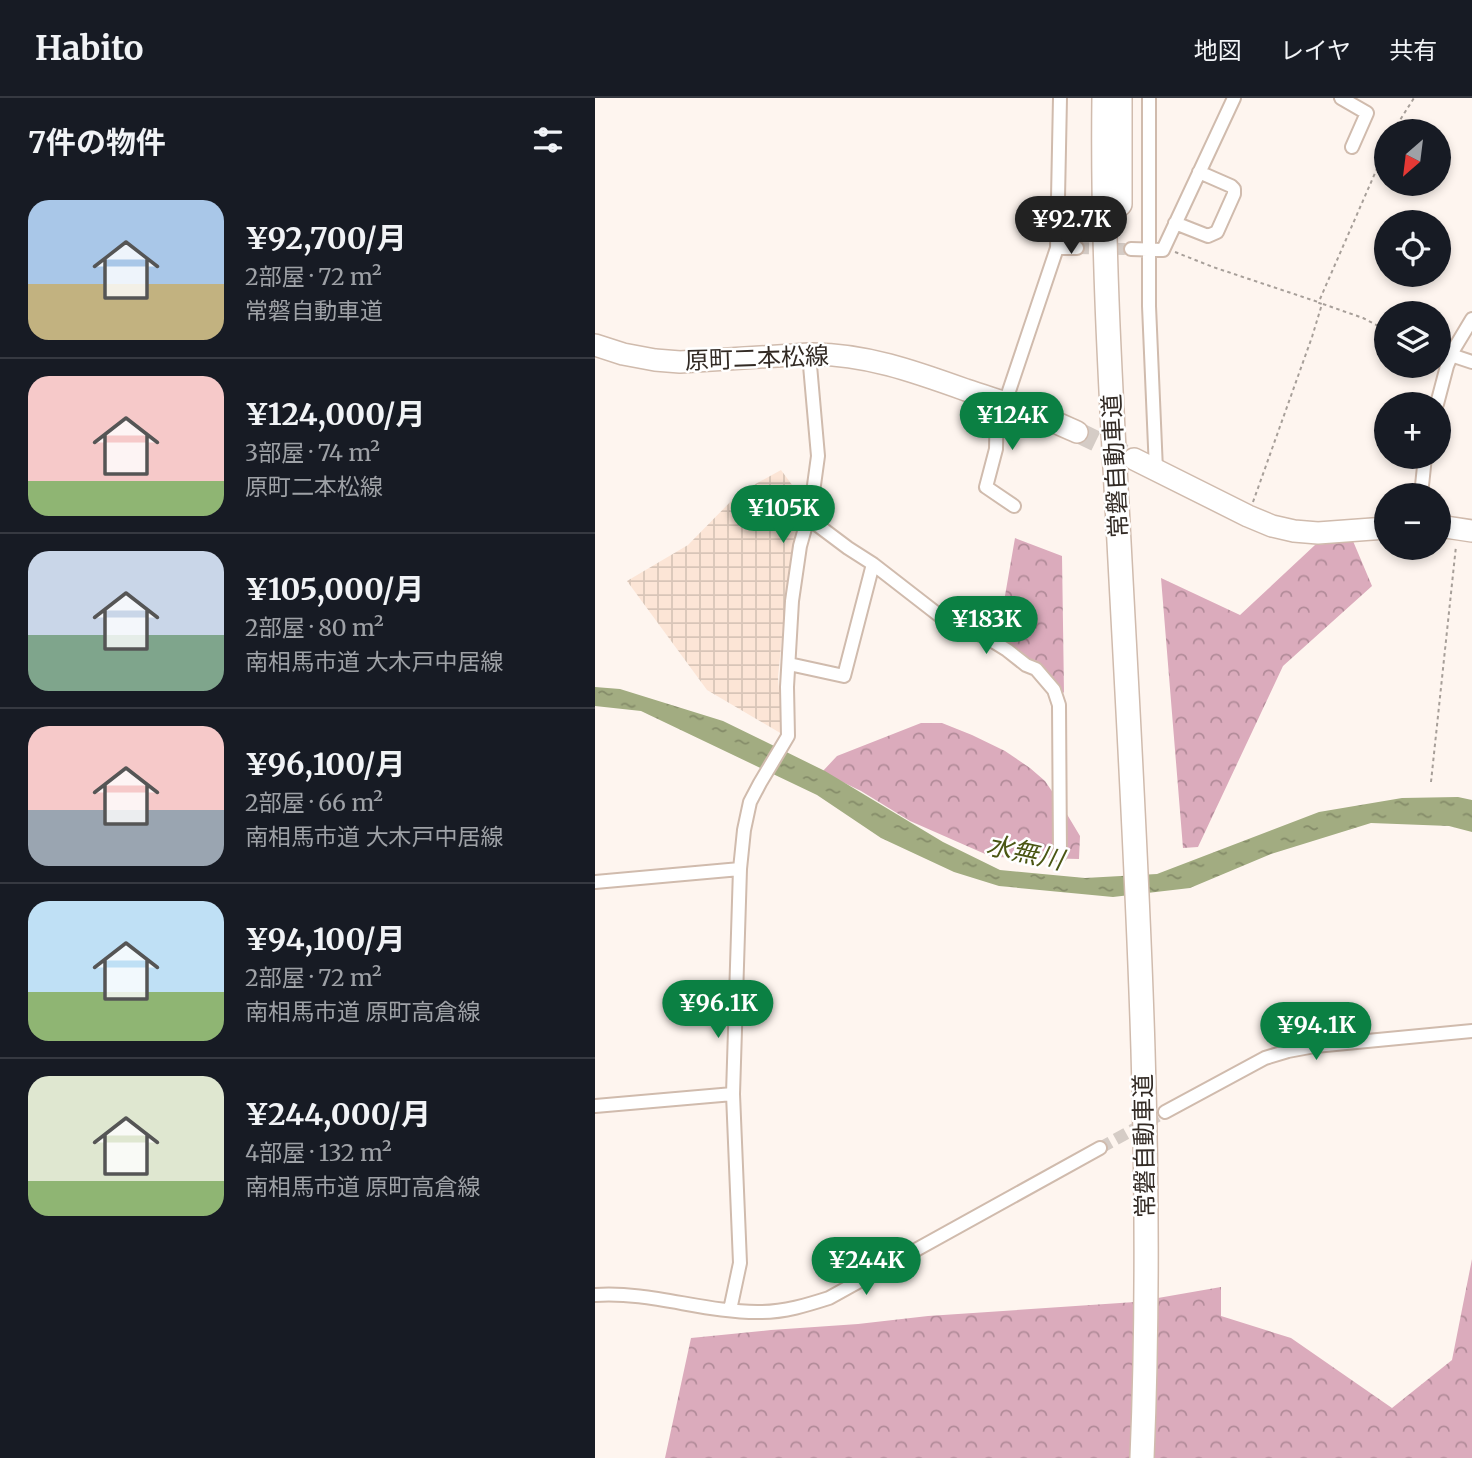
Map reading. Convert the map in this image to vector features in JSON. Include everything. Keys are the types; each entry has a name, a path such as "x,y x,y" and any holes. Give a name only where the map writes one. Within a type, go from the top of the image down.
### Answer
{"highway":[{"name":"常磐自動車道","path":"1104,98 1106,294 1134,834 1146,1209 1142,1458"},
{"name":"常磐自動車道","path":"1120,98 1120,239 1134,834"}],"main road":[{"name":"原町二本松線","path":"595,345 623,354 680,362 809,354 846,356 891,365 1001,401 1077,432"},
{"path":"1134,459 1272,526 1318,533 1374,529"}],"street":[{"path":"1014,506 986,487 996,449 1001,401 1057,248 1060,98"},
{"path":"1149,98 1149,306 1156,470"},
{"path":"1131,249 1163,250 1234,98"},
{"path":"1341,98 1367,113 1352,147"},
{"path":"1175,223 1208,236 1217,232 1234,190 1231,186 1199,172"},
{"path":"1057,248 1077,248"},
{"path":"1472,319 1451,355 1472,362"},
{"path":"730,1310 740,1263 733,1094 740,869 750,802 788,736 787,687 792,601 818,456 809,354"},
{"path":"808,519 873,564 940,616 986,637 1025,666 1036,669 1054,690 1059,705 1060,855"},
{"path":"789,664 844,676 873,564"},
{"path":"595,882 740,869"},
{"path":"1165,1112 1265,1058 1288,1051 1315,1045 1472,1031"},
{"path":"595,1106 733,1094"},
{"path":"595,1295 612,1294 730,1310 791,1310 829,1298 1100,1148"}],"path":[{"path":"1401,119 1414,98"},
{"path":"1248,516 1313,337 1320,303 1374,176"},
{"path":"1164,247 1374,324"},
{"path":"1431,782 1456,528"}],"shaded area":[{"path":"781,470 804,501 785,608 778,677 782,734 707,690 627,581 688,545 739,493"}],"green space":[{"path":"1015,538 1062,556 1064,693 1019,650 998,636"},
{"path":"1353,541 1372,586 1283,666 1198,847 1183,848 1161,578 1240,615 1315,545"},
{"path":"921,723 942,723 972,735 1005,751 1030,768 1045,781 1080,836 1079,859 992,857 910,821 861,791 822,772 837,756"},
{"path":"1472,1259 1472,1458 665,1458 691,1338 928,1316 1135,1302 1221,1287 1221,1316 1291,1338 1392,1408 1452,1360"}],"water":[{"path":"595,687 620,689 723,721 825,771 943,842 1000,870 1085,878 1157,874 1319,812 1402,798 1458,797 1472,800 1472,832 1449,826 1371,823 1271,854 1190,888 1113,897 999,886 954,872 881,838 817,795 641,711 595,706"}],"tunnel":[{"path":"1077,248 1131,249"},
{"path":"1077,432 1129,457"},
{"path":"1100,1148 1165,1112"}],"water label":[{"name":"水無川","path":"1025,852"}]}
